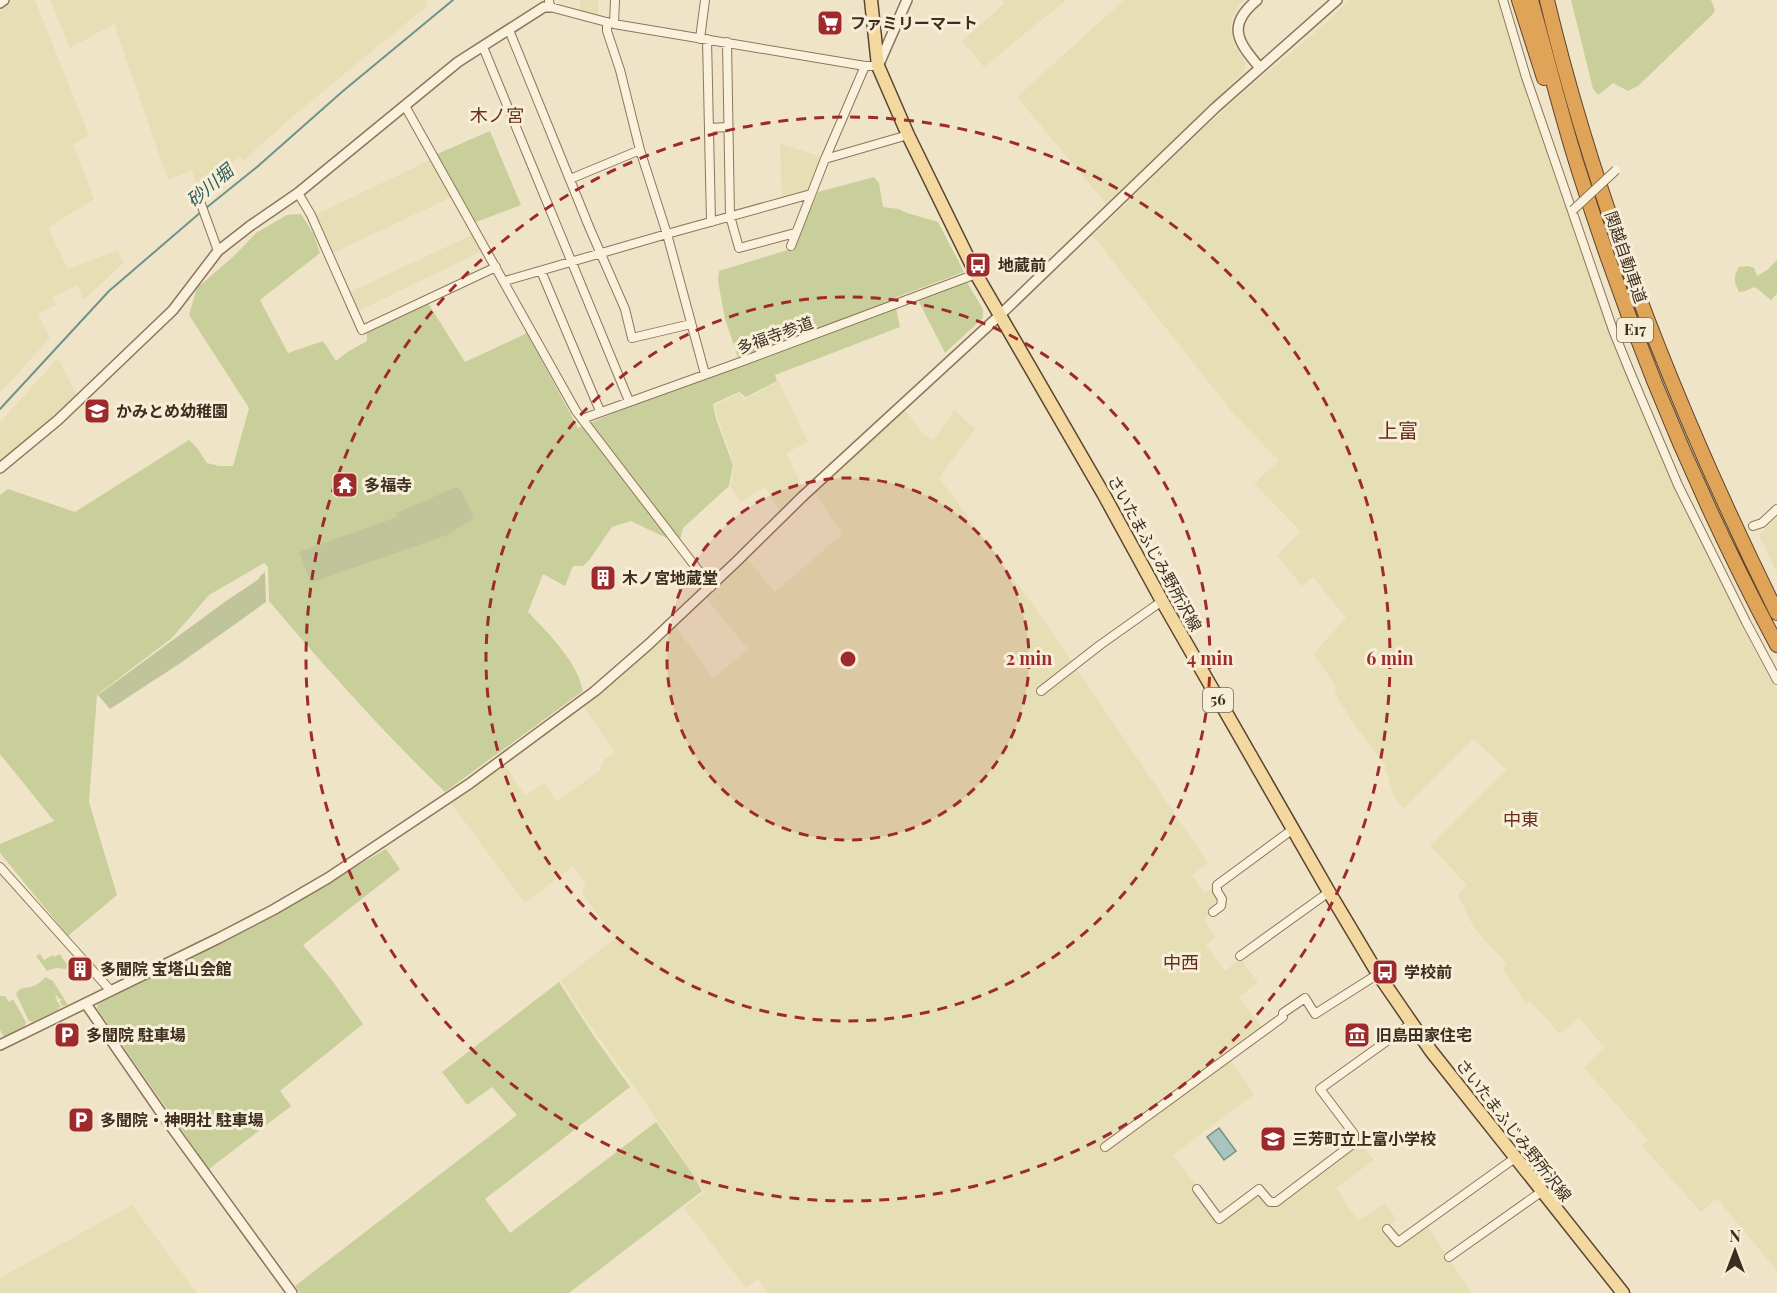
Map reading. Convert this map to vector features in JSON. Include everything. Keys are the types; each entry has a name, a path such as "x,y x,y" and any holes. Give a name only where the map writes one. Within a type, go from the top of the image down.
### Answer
{"highway":[{"path":"1519,0 1541,70 1579,170"},
{"name":"関越自動車道","path":"1531,0 1579,170 1623,300 1662,398 1747,588 1777,645"},
{"name":"関越自動車道","path":"1547,0 1590,153 1641,301 1706,462 1777,613"}],"main road":[{"name":"さいたまふじみ野所沢線","path":"871,0 874,43 872,66 976,274 1329,892 1378,974 1445,1069 1623,1293"}],"street":[{"path":"0,3 4,0"},
{"path":"615,0 608,31 705,374"},
{"path":"705,0 703,39 709,128 711,222"},
{"path":"790,246 825,159 907,0"},
{"path":"1257,0 1249,6 1238,32 1243,48 1260,68"},
{"path":"0,1045 293,899 422,817 558,720 649,644 802,497 1000,315 1215,108 1337,0"},
{"path":"1503,0 1526,76 1613,330 1679,482 1746,622 1777,680"},
{"path":"0,468 58,420 173,310 218,251 298,193 458,62 549,3 611,23 872,66"},
{"path":"509,30 624,309 632,339 691,324"},
{"path":"726,42 730,216 739,248 795,233"},
{"path":"483,46 629,401"},
{"path":"405,105 582,419 711,586"},
{"path":"709,128 728,128"},
{"path":"825,159 908,135"},
{"path":"570,179 640,150"},
{"path":"1573,210 1616,170"},
{"path":"298,193 311,216 362,330 496,267"},
{"path":"505,281 811,194"},
{"path":"201,204 218,251"},
{"path":"541,271 600,411"},
{"name":"多福寺参道","path":"582,419 976,274"},
{"path":"1753,526 1762,523 1777,509"},
{"path":"1041,691 1162,601"},
{"path":"1213,912 1221,906 1222,899 1216,891 1217,885 1293,829"},
{"path":"0,867 111,991"},
{"path":"1240,956 1329,892"},
{"path":"1105,1147 1283,1017 1283,1013 1305,998 1315,1014 1378,974"},
{"path":"86,1004 162,1114 292,1293"},
{"path":"1197,1189 1219,1219 1259,1189 1270,1202 1276,1202 1354,1143 1354,1134 1320,1089 1412,1023"},
{"path":"1387,1228 1398,1242 1515,1158"},
{"path":"1449,1257 1541,1192"}],"shaded area":[{"path":"12,0 35,0 89,135 73,145 94,199 48,228 68,269 118,250 123,263 84,300 77,285 53,297 56,305 38,314 50,338 0,393 0,12"},
{"path":"50,0 426,0 427,6 292,117 243,161 241,157 196,184 192,170 168,180 114,24 70,48"},
{"path":"580,0 598,0 598,15 580,10"},
{"path":"1002,0 1066,0 984,67 962,41 1004,4"},
{"path":"1124,0 1245,0 1232,17 1231,31 1233,43 1244,60 1245,66 1243,73 1107,205 1017,97"},
{"path":"1349,0 1498,0 1606,323 1676,492 1756,653 1777,690 1777,1271 1717,1198 1701,1212 1642,1146 1648,1140 1584,1068 1605,1048 1579,1018 1560,1034 1530,1001 1526,1004 1503,969 1506,963 1474,928 1458,895 1467,885 1430,846 1507,770 1473,739 1403,809 1393,794 1384,769 1386,767 1352,721 1336,695 1334,683 1313,654 1346,618 1313,577 1302,586 1277,555 1301,532 1254,483 1279,461 1233,413 1093,236 1190,141 1327,22"},
{"path":"780,144 823,157 810,191 782,199"},
{"path":"432,159 454,196 331,254 313,216"},
{"path":"474,234 484,250 356,312 348,293"},
{"path":"58,358 77,396 0,464 0,422"},
{"path":"778,381 808,442 786,453 802,491 779,511 765,487 741,502 731,487 734,465 714,406 739,393 744,400"},
{"path":"904,409 924,435 934,440 954,410 975,429 939,478 1037,610 1208,863 1192,875 1204,893 1212,888 1219,900 1219,905 1204,920 1216,937 1206,945 1225,971 1240,959 1258,982 1239,997 1262,1028 1227,1055 1254,1094 1173,1155 1198,1188 1219,1222 1259,1192 1276,1205 1360,1143 1374,1160 1336,1188 1358,1221 1385,1203 1397,1220 1385,1229 1397,1245 1426,1224 1472,1293 768,1293 758,1279 746,1288 684,1208 704,1192 561,980 616,938 583,895 583,887 586,883 573,866 525,903 450,802 505,764 525,796 544,783 557,802 600,770 604,760 615,752 583,706 675,626 713,678 748,649 706,598 747,559 775,592 842,534 815,494"},
{"path":"1777,517 1777,573 1759,535"},
{"path":"132,1205 197,1293 0,1293 0,1278"}],"green space":[{"path":"1571,0 1711,0 1715,10 1638,86 1628,91 1613,83 1598,95 1593,89"},
{"path":"490,131 521,205 476,222 437,154"},
{"path":"874,177 879,183 883,207 899,209 938,222 964,272 894,298 900,327 775,375 777,381 746,397 739,392 713,404 716,419 733,465 729,486 683,528 679,544 631,521 612,527 583,566 573,566 565,586 543,574 528,612 553,638 568,658 580,680 583,691 445,792 355,699 269,601 268,567 264,563 209,595 172,638 97,695 89,802 117,895 68,936 0,853 0,844 54,821 0,754 0,495 8,489 75,512 189,440 207,463 233,466 249,408 189,315 197,288 256,233 287,215 301,214 313,233 320,253 260,300 288,353 323,341 336,361 367,341 367,333 428,303 465,362 527,333 578,428 659,394 741,366 725,319 718,281 719,271 794,248 818,192"},
{"path":"1777,260 1777,294 1771,300 1755,287 1739,292 1735,280 1739,267 1754,268 1757,276"},
{"path":"966,281 983,309 983,318 945,353 918,300"},
{"path":"457,487 462,492 474,518 447,535 311,582 299,552 397,517 396,513"},
{"path":"265,572 266,602 179,664 110,709 98,695 259,579"},
{"path":"386,849 400,869 303,945 363,1024 280,1091 291,1106 209,1169 97,1009 98,1004 266,920"},
{"path":"40,954 44,960 60,954 67,965 66,969 56,968 47,971 36,956"},
{"path":"46,977 53,981 68,1005 62,1006 60,1001 62,999 59,999 55,993 61,1007 33,1022 29,1021 16,994 21,989 38,984"},
{"path":"559,982 630,1087 485,1199 510,1233 656,1122 702,1191 569,1293 300,1293 295,1286 517,1115 492,1087 467,1105 442,1072"},
{"path":"0,996 5,996 9,1002 13,999 26,1022 25,1026 4,1037 0,1030"}],"water":[{"path":"1219,1128 1236,1151 1224,1160 1207,1137"}],"waterway":[{"name":"砂川堀","path":"206,208 453,0"},
{"name":"砂川堀","path":"0,409 109,291 201,212"}],"place":[{"name":"ファミリーマート","path":"830,23"},
{"name":"地蔵前","path":"978,265"},
{"name":"かみとめ幼稚園","path":"97,411"},
{"name":"多福寺","path":"345,485"},
{"name":"木ノ宮地蔵堂","path":"603,578"},
{"name":"多聞院 宝塔山会館","path":"80,969"},
{"name":"学校前","path":"1385,972"},
{"name":"多聞院 駐車場","path":"67,1035"},
{"name":"旧島田家住宅","path":"1357,1035"},
{"name":"多聞院・神明社 駐車場","path":"81,1120"},
{"name":"三芳町立上富小学校","path":"1273,1139"}],"district":[{"name":"木ノ宮","path":"497,116"},
{"name":"上富","path":"1398,431"},
{"name":"中東","path":"1521,820"},
{"name":"中西","path":"1181,963"}]}
